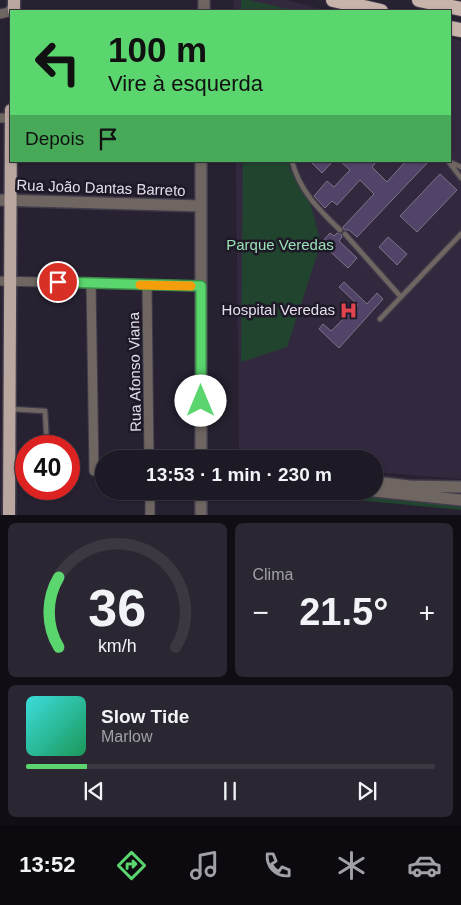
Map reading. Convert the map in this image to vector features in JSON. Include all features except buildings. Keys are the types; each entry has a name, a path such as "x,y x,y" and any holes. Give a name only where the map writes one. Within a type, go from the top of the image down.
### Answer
{"highway":[{"path":"419,0 453,5"},
{"path":"340,5 374,10"}],"main road":[{"path":"9,515 4,441 8,409 4,362 5,200 10,132"}],"street":[{"path":"201,162 201,450"},
{"name":"Rua João Dantas Barreto","path":"5,200 201,206"},
{"path":"5,281 201,286"},
{"path":"91,282 94,472"},
{"name":"Rua Afonso Viana","path":"147,285 150,450"},
{"path":"383,483 461,488"},
{"path":"383,492 461,500"},
{"path":"150,500 150,515"},
{"path":"201,500 201,515"}],"lane":[{"path":"292,162 295,173 313,204 340,230"},
{"path":"449,162 461,178"},
{"path":"345,234 401,297"},
{"path":"380,319 461,234"},
{"path":"8,409 45,411 46,435"}],"shaded area":[{"path":"234,0 286,0 325,10 234,10"},
{"name":"Hospital Veredas","path":"451,38 461,41 461,479 383,473 383,450 239,450 236,162 451,162"}],"green space":[{"path":"241,0 248,0 293,10 241,10"},
{"name":"Parque Veredas","path":"243,162 292,162 289,168 310,202 321,243 287,347 241,362"},
{"path":"383,498 461,506 461,510 357,500 383,500"}],"slow traffic":[{"path":"140,285 191,286"}],"place":[{"name":"Hospital Veredas","path":"349,310"}],"route":[{"path":"58,282 201,286 201,401"}]}
